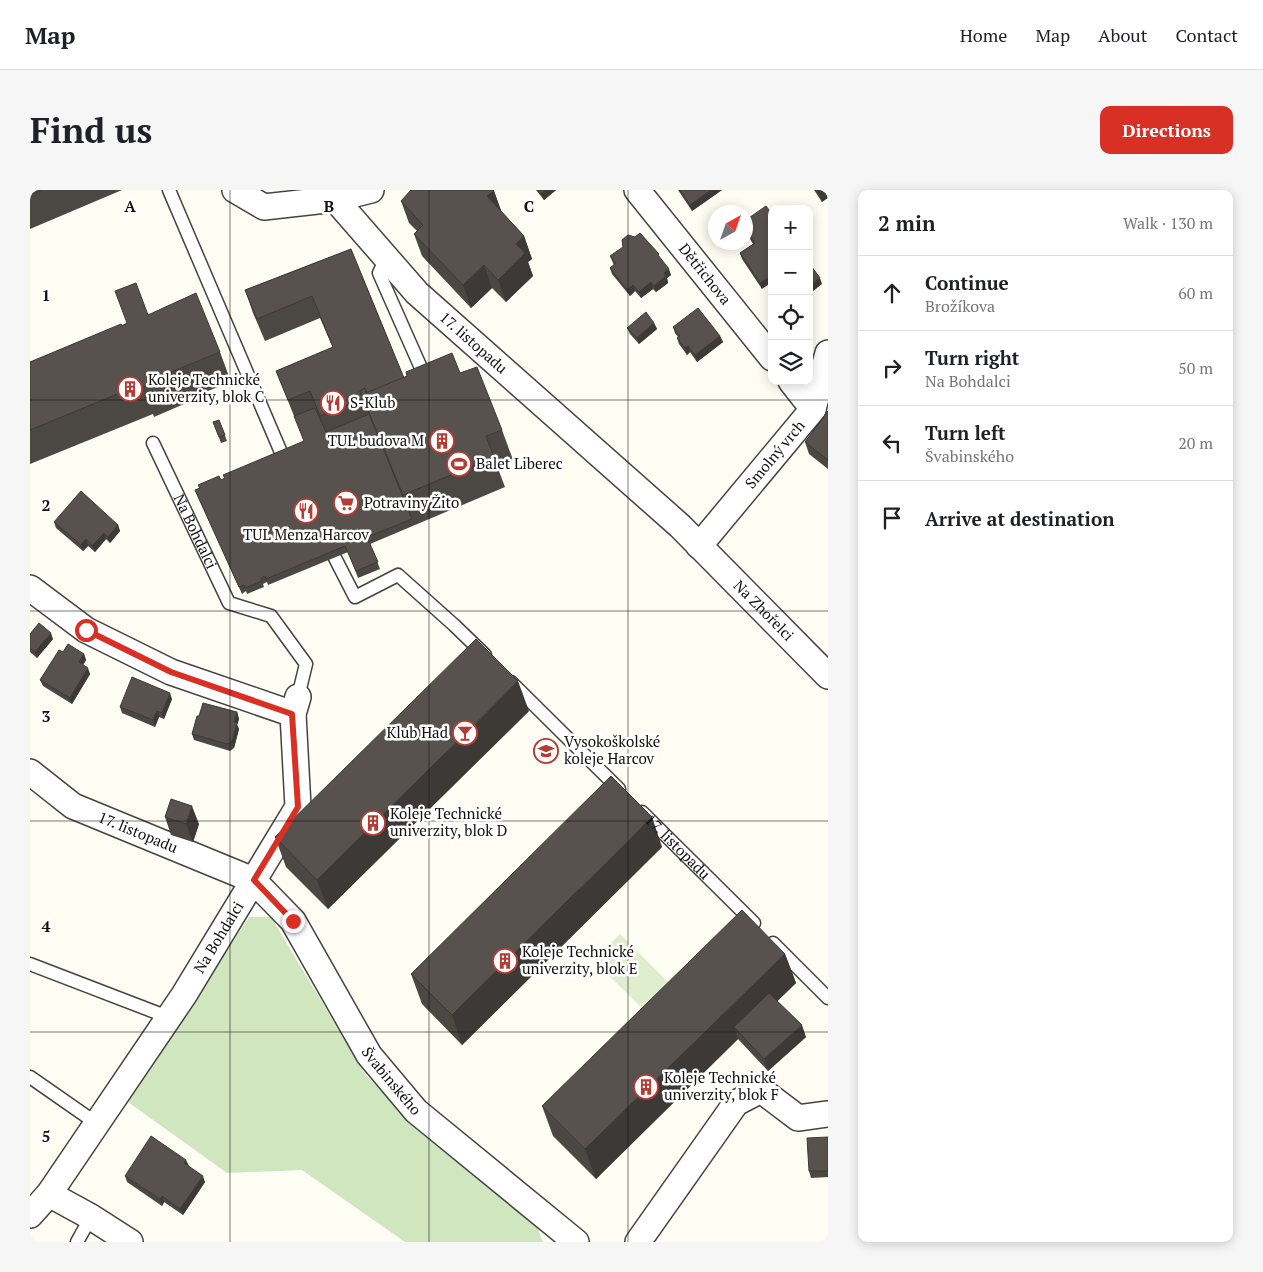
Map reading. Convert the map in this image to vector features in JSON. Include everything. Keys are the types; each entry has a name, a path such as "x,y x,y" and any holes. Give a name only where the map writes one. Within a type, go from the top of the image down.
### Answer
{"street":[{"path":"235,190 264,207 335,199 371,190"},
{"name":"Dětřichova","path":"637,190 768,353"},
{"name":"17. listopadu","path":"335,199 417,293 680,526 699,546"},
{"name":"Smolný vrch","path":"699,546 813,409 828,353"},
{"path":"794,385 813,409"},
{"name":"Na Zhořelci","path":"699,546 822,660"},
{"path":"30,588 86,630 171,672 295,705"},
{"name":"Na Bohdalci","path":"30,1215 49,1194 184,995 298,807 295,705"},
{"name":"17. listopadu","path":"30,772 73,806 254,880"},
{"name":"Švabinského","path":"254,880 293,921 369,1055 416,1111 576,1242"},
{"path":"638,1242 736,1103 761,1090 798,1118 828,1114"},
{"path":"49,1194 91,1217 130,1242"}],"lane":[{"path":"169,190 283,457"},
{"path":"386,258 379,273 425,377"},
{"name":"Na Bohdalci","path":"153,443 229,603 271,616 306,664 295,705"},
{"name":"17. listopadu","path":"335,558 355,597 398,575 454,625 828,998"},
{"path":"30,964 168,1017"},
{"path":"30,1077 96,1123"},
{"path":"77,1242 91,1217"}],"green space":[{"path":"249,917 271,917 365,1074 423,1134 536,1224 543,1242 405,1242 302,1170 227,1173 128,1102"},
{"path":"620,934 671,985 645,1011 594,961"}],"building":[{"path":"30,190 41,190 30,195"},
{"path":"411,190 493,190 487,196 524,236 516,244 525,253 498,280 484,265 463,285 414,234 423,225 401,201"},
{"path":"538,190 546,190 541,194"},
{"path":"680,190 711,190 690,205"},
{"path":"766,206 768,209 768,278 760,283 740,253 744,250 753,250 753,244 755,243 753,240 753,215"},
{"path":"640,233 659,254 669,269 664,273 666,276 654,286 651,282 639,292 633,285 627,290 610,268 616,263 610,256 623,247 622,240 628,235 635,237"},
{"path":"351,249 404,378 367,393 365,388 360,391 363,398 320,416 310,391 288,400 276,371 333,347 312,296 257,319 245,290"},
{"path":"813,268 820,278 813,283"},
{"path":"136,283 148,315 196,293 220,352 171,372 173,375 143,387 142,384 30,430 30,362 127,323 115,291"},
{"path":"698,308 720,336 695,355 688,346 685,348 677,338 680,336 673,327"},
{"path":"646,312 654,323 637,338 627,328"},
{"name":"TUL budova M","path":"452,353 460,373 477,367 502,430 486,436 494,457 403,495 360,391 365,388 366,393 407,376 406,372"},
{"name":"TUL Menza Harcov","path":"315,408 326,432 369,414 412,519 367,537 378,562 356,571 345,546 266,579 265,576 261,578 262,581 245,588 244,585 239,587 195,490 200,488 198,485 219,476 221,480 225,478 223,475 304,441 294,416"},
{"path":"828,411 828,460 805,442"},
{"path":"219,420 225,435 219,437 213,422"},
{"path":"81,491 118,525 108,537 104,533 92,546 86,539 81,545 54,522"},
{"path":"39,623 51,633 35,652 30,648 30,634"},
{"path":"476,639 518,681 317,880 275,837"},
{"path":"68,644 84,654 79,662 88,668 70,698 40,680 59,650 63,652"},
{"path":"132,677 170,693 162,713 157,711 153,720 120,707"},
{"path":"203,703 237,712 234,722 237,723 232,742 227,744 192,734"},
{"path":"611,776 652,817 452,1015 411,974"},
{"path":"171,799 192,806 186,824 165,817"},
{"path":"742,910 785,954 585,1149 542,1106"},
{"path":"769,993 802,1025 764,1059 734,1027"},
{"path":"151,1136 186,1160 184,1163 203,1176 180,1209 162,1196 160,1199 125,1176"},
{"path":"828,1137 828,1171 809,1171 807,1138"}],"place":[{"name":"Koleje Technické univerzity, blok C","path":"130,389"},
{"name":"S-Klub","path":"333,403"},
{"name":"TUL budova M","path":"442,441"},
{"name":"Balet Liberec","path":"459,464"},
{"name":"Potraviny Žito","path":"346,503"},
{"name":"TUL Menza Harcov","path":"306,511"},
{"name":"Klub Had","path":"465,733"},
{"name":"Vysokoškolské koleje Harcov","path":"546,751"},
{"name":"Koleje Technické univerzity, blok D","path":"373,823"},
{"name":"Koleje Technické univerzity, blok E","path":"505,961"},
{"name":"Koleje Technické univerzity, blok F","path":"646,1087"}],"route":[{"path":"86,630 171,672 292,714 298,807 254,880 293,921"}]}
